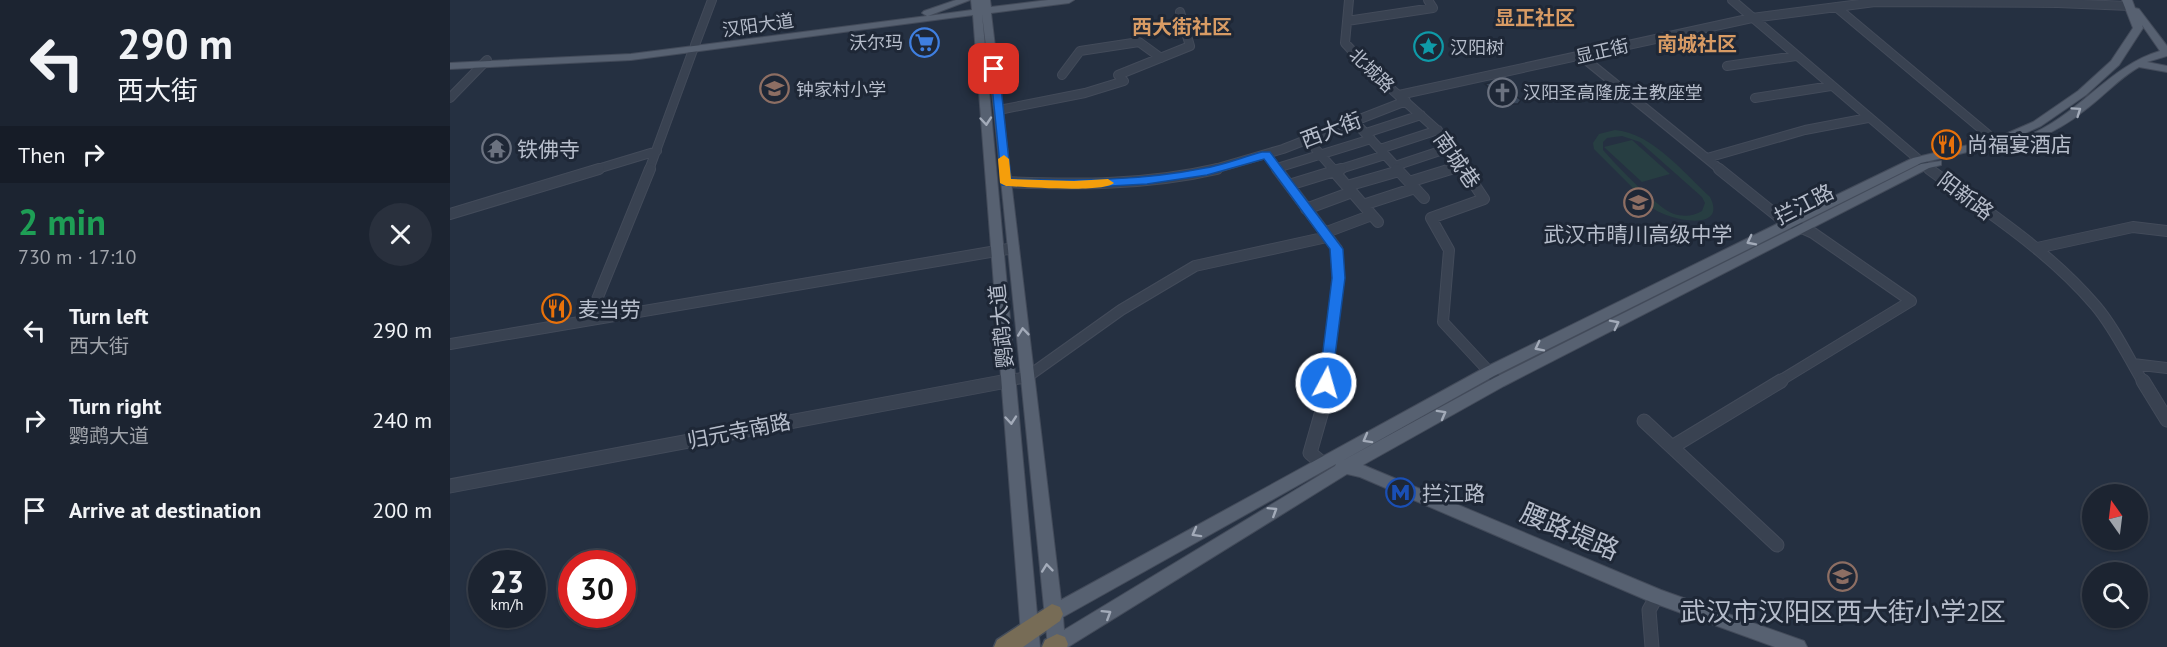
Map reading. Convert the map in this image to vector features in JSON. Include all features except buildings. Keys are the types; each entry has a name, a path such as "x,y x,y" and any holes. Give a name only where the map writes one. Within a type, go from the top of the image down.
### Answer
{"highway":[{"path":"1005,647 1031,639 1052,614"}],"main road":[{"name":"汉阳大道","path":"1019,4 1031,0"},
{"name":"汉阳大道","path":"450,64 631,57 926,17 980,5 1069,0"},
{"path":"2130,2 2149,18 2167,42"},
{"path":"2130,2 2167,52"},
{"name":"拦江路","path":"1052,614 1322,463 1796,225 1921,163 1997,142 2037,124 2082,93 2115,63 2138,28 2130,2"},
{"path":"926,17 955,20 983,28 997,13 1019,4"},
{"path":"926,17 980,5"},
{"name":"鹦鹉大道","path":"980,5 999,110 1056,646"},
{"name":"鹦鹉大道","path":"983,28 996,251 1031,639"},
{"name":"拦江路","path":"1921,163 2007,147 2042,133 2081,109 2134,63 2145,57 2167,52"},
{"path":"2134,63 2167,69"},
{"name":"拦江路","path":"1056,646 1494,377"},
{"name":"腰路堤路","path":"1322,463 1362,471 1657,596 1798,647"}],"street":[{"path":"590,319 657,151 712,0"},
{"name":"北城路","path":"1349,0 1345,43 1369,69 1402,98"},
{"path":"1347,21 1433,8 1428,0"},
{"name":"阳新路","path":"1732,0 1921,163 2037,248 2096,306 2167,420"},
{"name":"显正街","path":"1402,98 1752,18 1875,2 2130,2"},
{"path":"1836,7 1997,142"},
{"path":"999,110 1035,105 1124,81 1119,75 1190,46 1180,12"},
{"path":"1062,75 1080,51 1140,42 1161,58"},
{"path":"1581,56 1780,218 1813,233 1911,301 1672,447"},
{"path":"1727,66 1796,56"},
{"path":"450,98 485,62"},
{"path":"1755,98 1831,86"},
{"name":"南城巷","path":"1402,98 1448,139 1484,199 1431,218 1449,249 1443,322 1494,377"},
{"name":"西大街","path":"1006,183 1074,185 1147,180 1207,171 1307,139 1354,121 1402,98"},
{"path":"1276,168 1320,154 1421,115"},
{"path":"1707,158 1805,130 1868,118"},
{"path":"1354,121 1424,198"},
{"path":"1288,185 1334,171 1438,130"},
{"path":"1027,376 1121,310 1195,267 1326,235 1375,219 1307,139"},
{"path":"1306,208 1397,168 1452,147"},
{"path":"450,214 657,151"},
{"path":"1266,154 1336,249 1338,278 1324,404 1310,453 1322,463"},
{"path":"1363,204 1462,165"},
{"path":"2037,248 2133,226 2167,231"},
{"path":"450,344 1014,248"},
{"path":"2133,364 2167,368"},
{"name":"归元寺南路","path":"450,486 1027,376"},
{"path":"1644,421 1777,545"},
{"path":"1652,647 1649,610 1657,596"}],"green space":[{"path":"1615,130 1629,133 1654,146 1710,197 1713,208 1711,215 1695,221 1684,220 1654,209 1594,149 1593,143 1599,134","holes":["1622,136 1640,142 1702,197 1705,203 1702,211 1685,216 1667,210 1637,185 1603,150 1603,142 1607,138"]},
{"path":"1632,140 1670,174 1642,182 1604,147"}],"slow traffic":[{"path":"1004,159 1006,183 1074,185 1108,183"}],"place":[{"name":"沃尔玛","path":"924,42"},
{"name":"汉阳树","path":"1429,47"},
{"name":"钟家村小学","path":"775,89"},
{"name":"汉阳圣高隆庞主教座堂","path":"1502,92"},
{"name":"尚福宴酒店","path":"1946,144"},
{"name":"铁佛寺","path":"496,149"},
{"name":"武汉市晴川高级中学","path":"1638,203"},
{"name":"麦当劳","path":"557,309"},
{"name":"拦江路","path":"1401,493"},
{"name":"武汉市汉阳区西大街小学2区","path":"1843,577"}],"district":[{"name":"显正社区","path":"1535,18"},
{"name":"西大街社区","path":"1182,27"},
{"name":"南城社区","path":"1697,44"}],"route":[{"path":"994,69 1006,183 1074,185 1147,180 1207,171 1266,154 1336,249 1338,278 1326,383"}]}
